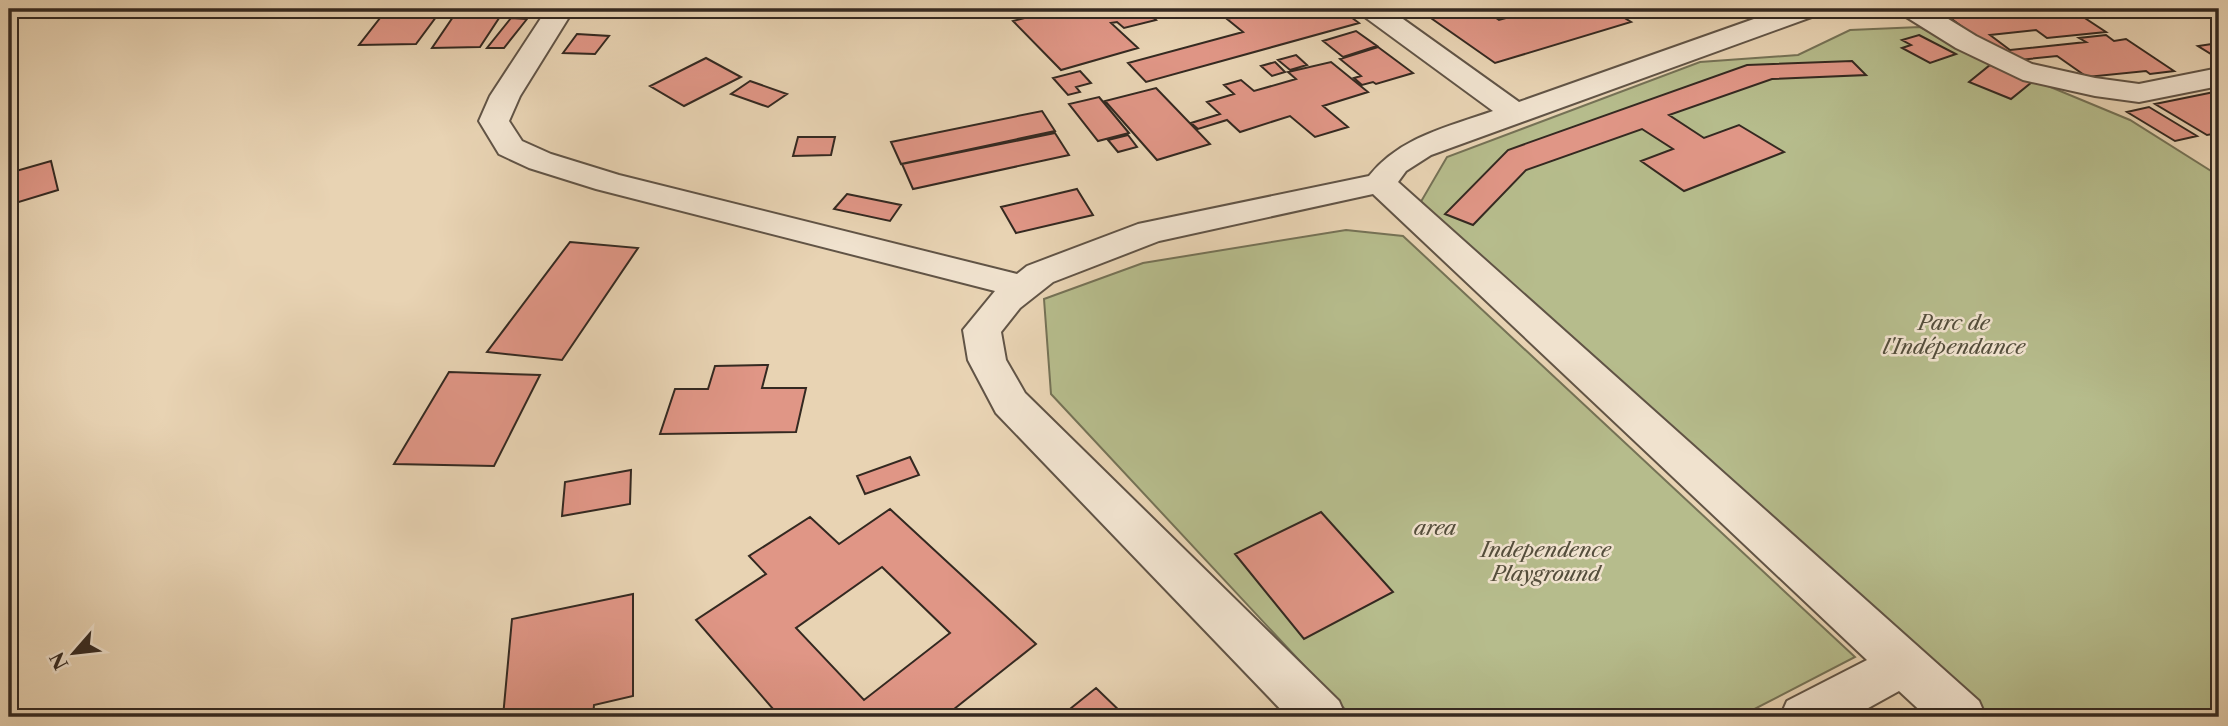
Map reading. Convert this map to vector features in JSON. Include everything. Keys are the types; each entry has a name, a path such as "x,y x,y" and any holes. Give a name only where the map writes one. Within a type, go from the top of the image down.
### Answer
{"street":[{"path":"560,9 505,96 494,121 510,147 540,161 608,182 1024,287"},
{"path":"1372,9 1516,113"},
{"path":"1321,717 1010,403 987,359 982,330 1007,300 1040,275 1150,232 1380,183 1395,164 1420,148 1807,9"},
{"path":"1913,9 1966,43 2024,71 2071,82 2139,93 2219,77"},
{"path":"1380,183 1902,666 1961,717"},
{"path":"1805,717 1902,666"}],"green space":[{"name":"Parc de l'Indépendance","path":"1920,27 1973,55 2130,120 2219,176 2219,717 1983,717 1419,205 1447,157 1700,62 1798,55 1850,30"},
{"name":"area","path":"1346,230 1403,236 1855,657 1739,717 1352,717 1051,394 1044,299 1143,263"}],"building":[{"path":"405,9 442,9 416,44 359,45 384,13 401,13"},
{"path":"481,9 505,9 480,47 432,48 453,17 476,17"},
{"path":"617,9 651,9 634,17"},
{"path":"1059,9 1144,9 1156,20 1124,28 1117,22 1111,23 1138,48 1061,70 1013,21"},
{"path":"1266,9 1340,9 1359,23 1146,82 1128,63 1243,32 1227,19"},
{"path":"1418,9 1483,9 1499,20 1538,9 1610,9 1631,22 1495,63"},
{"path":"1938,9 1957,9 1965,15 2026,9 2071,9 2106,32 2047,38 2036,30 1990,35 2010,50 2086,42 2079,38 2106,35 2114,41 2126,39 2174,71 2087,77 2057,56 2009,61"},
{"path":"511,18 527,19 504,48 487,48"},
{"path":"1356,31 1377,46 1343,57 1323,41"},
{"path":"577,34 609,36 595,54 563,53"},
{"path":"1919,35 1956,54 1930,63 1902,48 1911,45 1902,40"},
{"path":"2219,43 2219,59 2198,46"},
{"path":"1378,47 1413,73 1376,84 1373,82 1362,85 1354,78 1361,76 1340,59"},
{"path":"1296,55 1307,65 1290,70 1278,60"},
{"path":"706,58 741,77 684,106 650,86"},
{"path":"1852,61 1866,75 1772,79 1669,115 1704,138 1739,125 1784,152 1684,191 1641,161 1673,149 1642,129 1526,170 1473,225 1445,214 1508,150 1747,65"},
{"path":"1275,62 1285,72 1272,76 1261,66"},
{"path":"1331,62 1368,92 1323,106 1348,127 1315,137 1290,116 1240,132 1227,120 1198,129 1191,123 1220,114 1207,102 1234,94 1224,85 1241,80 1254,91 1296,79 1288,72"},
{"path":"1990,65 2032,82 2011,99 1969,82"},
{"path":"1080,71 1091,83 1076,87 1080,92 1068,95 1053,78"},
{"path":"750,81 787,94 768,107 731,94"},
{"path":"1156,88 1210,144 1157,160 1105,101"},
{"path":"2219,91 2219,133 2207,135 2155,104"},
{"path":"1099,97 1129,133 1098,141 1069,104"},
{"path":"2149,107 2197,136 2175,141 2127,112"},
{"path":"1042,111 1055,131 901,164 891,142"},
{"path":"1055,133 1069,155 913,189 902,164"},
{"path":"1128,135 1137,147 1118,152 1108,140"},
{"path":"798,137 835,137 831,155 793,156"},
{"path":"51,161 58,190 9,205 9,173"},
{"path":"1077,189 1093,215 1016,233 1001,207"},
{"path":"847,194 901,205 890,221 834,209"},
{"path":"570,242 638,248 562,360 487,352"},
{"path":"768,365 762,388 806,388 796,432 660,434 675,389 708,389 715,366"},
{"path":"449,372 540,375 494,466 394,464"},
{"path":"910,457 919,475 865,494 857,476"},
{"path":"631,470 630,504 562,516 565,482"},
{"path":"890,509 1036,644 944,717 780,717 696,620 766,574 749,556 810,517 839,544","holes":["882,567 950,633 864,700 796,628"]},
{"path":"1321,512 1393,592 1304,639 1235,554"},
{"path":"633,594 633,696 594,705 593,717 503,717 512,619"},
{"path":"1096,688 1126,717 1060,717"}],"park label":[{"name":"Independence Playground","path":"1546,561"}]}
